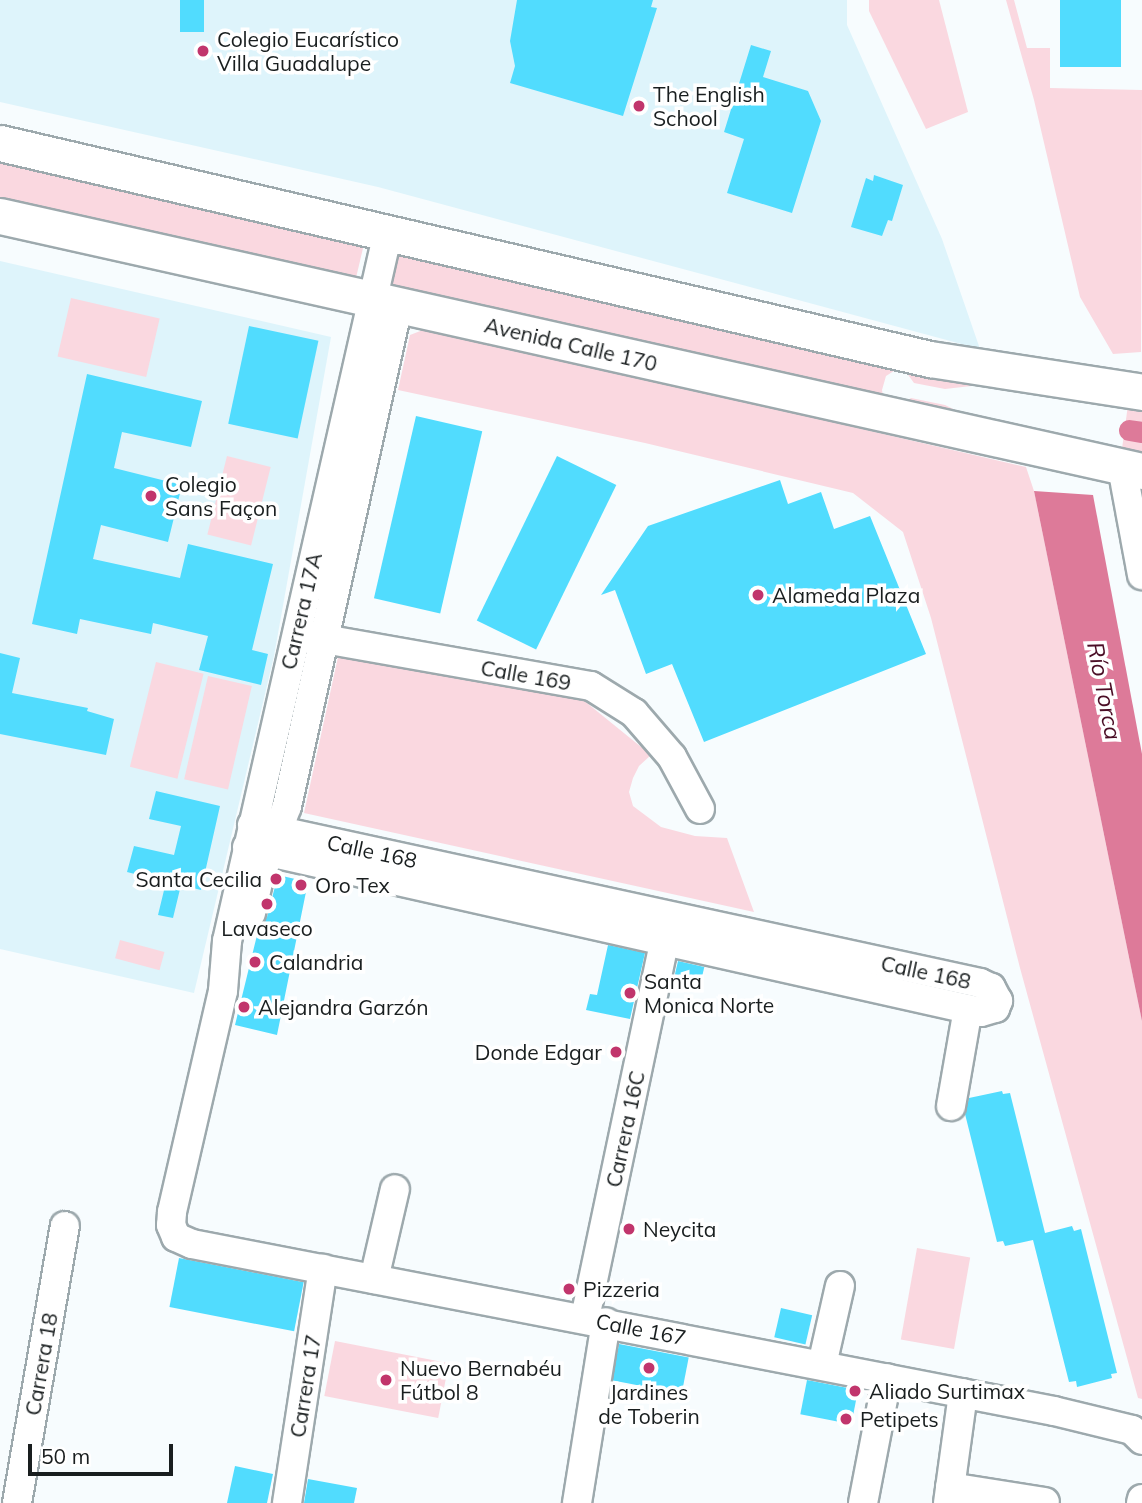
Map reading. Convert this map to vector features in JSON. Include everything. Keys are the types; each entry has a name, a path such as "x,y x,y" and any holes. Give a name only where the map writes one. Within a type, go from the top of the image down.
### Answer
{"main road":[{"path":"0,144 930,359 1142,392"},
{"name":"Avenida Calle 170","path":"0,216 1132,469"}],"street":[{"name":"Carrera 17A","path":"261,838 287,806 323,640 385,303 388,232"},
{"name":"Carrera 17A","path":"172,1212 223,991 227,941 261,838 296,634 385,303"},
{"path":"1132,469 1142,576"},
{"name":"Calle 169","path":"296,634 591,686 634,713 672,757 700,809"},
{"name":"Calle 168","path":"261,838 980,984 991,988 997,995 995,1008 989,1012 968,1009 665,940 261,838"},
{"name":"Carrera 16C","path":"577,1503 596,1320 665,940"},
{"path":"951,1106 968,1009"},
{"path":"374,1279 395,1189"},
{"name":"Calle 167","path":"172,1212 171,1225 176,1237 192,1244 963,1393 1137,1435"},
{"name":"Carrera 18","path":"15,1501 65,1226"},
{"name":"Carrera 17","path":"287,1503 323,1269"},
{"path":"822,1365 840,1286"},
{"path":"863,1503 887,1378"},
{"path":"963,1393 949,1495 1045,1502"}],"shaded area":[{"name":"The English School","path":"0,0 847,0 847,25 942,239 980,349 378,187 0,102"},
{"path":"869,0 939,0 968,112 926,129 869,11"},
{"path":"1006,0 1014,0 1027,48 1050,48 1050,88 1142,90 1141,352 1113,354 1080,297 1034,100"},
{"path":"0,159 364,244 355,282 0,206"},
{"path":"395,250 989,384 945,389 914,383 906,372 897,369 886,376 882,390 883,396 902,404 911,398 945,405 980,422 387,288"},
{"name":"Colegio Sans Façon","path":"0,261 331,337 274,656 194,993 0,949"},
{"path":"71,298 160,318 146,377 58,356"},
{"path":"428,328 1026,467 1034,491 1142,1021 1142,1399 1138,1398 1020,968 931,618 903,532 853,493 645,443 398,390 410,335"},
{"path":"1128,405 1142,407 1142,460 1121,456"},
{"path":"227,456 271,467 251,545 207,535"},
{"path":"338,657 582,699 651,755 639,766 633,778 629,792 633,806 661,827 695,836 727,838 754,912 304,813"},
{"path":"156,662 204,674 177,779 130,767"},
{"path":"208,676 252,686 228,789 184,779"},
{"path":"120,940 164,952 160,970 115,958"},
{"path":"917,1248 970,1257 954,1349 901,1340"},
{"name":"Nuevo Bernabéu Fútbol 8","path":"335,1341 449,1363 438,1418 324,1396"}],"water":[{"name":"Río Torca","path":"1034,491 1093,495 1142,754 1142,1021"}],"building":[{"path":"180,0 204,0 204,32 180,32"},
{"path":"517,0 653,0 651,7 657,8 623,116 510,83 515,66 510,41"},
{"path":"1060,0 1121,0 1121,67 1060,67"},
{"path":"751,45 771,51 763,77 808,91 821,121 792,213 727,193 744,139 724,132"},
{"path":"874,175 903,185 892,221 888,220 882,236 851,227 866,178 873,181"},
{"path":"249,326 318,341 298,439 228,424"},
{"path":"87,374 202,401 191,447 122,432 114,468 182,485 168,542 101,525 93,559 180,578 188,544 273,564 252,650 268,654 261,685 199,670 208,636 153,623 151,634 80,619 77,634 32,624"},
{"path":"416,416 482,431 440,614 374,598"},
{"path":"557,456 616,485 536,649 477,620"},
{"path":"780,480 788,504 821,492 834,529 870,516 926,654 704,742 672,664 646,674 615,590 601,595 648,526"},
{"path":"0,653 20,658 12,693 88,708 87,711 114,719 106,755 0,734"},
{"path":"156,791 220,806 201,890 181,885 173,918 158,915 166,882 127,872 134,846 174,855 181,826 149,819"},
{"path":"278,875 308,882 277,1035 235,1025 259,927 267,917"},
{"path":"608,945 645,953 630,1019 586,1010 590,994 597,995"},
{"path":"678,961 704,967 700,988 673,981"},
{"path":"1002,1091 1003,1094 1010,1093 1045,1233 1072,1226 1074,1231 1081,1229 1117,1373 1111,1374 1112,1378 1077,1387 1076,1381 1069,1382 1033,1240 1005,1246 1003,1241 997,1242 965,1114 969,1098"},
{"path":"179,1258 304,1282 294,1331 169,1307"},
{"path":"781,1308 812,1315 805,1344 774,1337"},
{"name":"Jardines de Toberin","path":"619,1344 689,1358 682,1394 612,1380"},
{"path":"807,1380 858,1390 851,1424 800,1414"},
{"path":"235,1466 273,1474 267,1503 227,1503"},
{"path":"308,1479 357,1488 354,1503 304,1503"}],"waterway":[{"path":"1129,430 1142,432"}],"place":[{"name":"Colegio Eucarístico Villa Guadalupe","path":"203,51"},
{"name":"The English School","path":"639,106"},
{"name":"Colegio Sans Façon","path":"151,496"},
{"name":"Alameda Plaza","path":"758,595"},
{"name":"Santa Cecilia","path":"276,879"},
{"name":"Oro Tex","path":"301,885"},
{"name":"Lavaseco","path":"267,904"},
{"name":"Calandria","path":"255,962"},
{"name":"Santa Monica Norte","path":"630,993"},
{"name":"Alejandra Garzón","path":"244,1007"},
{"name":"Donde Edgar","path":"616,1052"},
{"name":"Neycita","path":"629,1229"},
{"name":"Pizzeria","path":"569,1289"},
{"name":"Jardines de Toberin","path":"649,1368"},
{"name":"Nuevo Bernabéu Fútbol 8","path":"386,1380"},
{"name":"Aliado Surtimax","path":"855,1391"},
{"name":"Petipets","path":"846,1419"}]}
